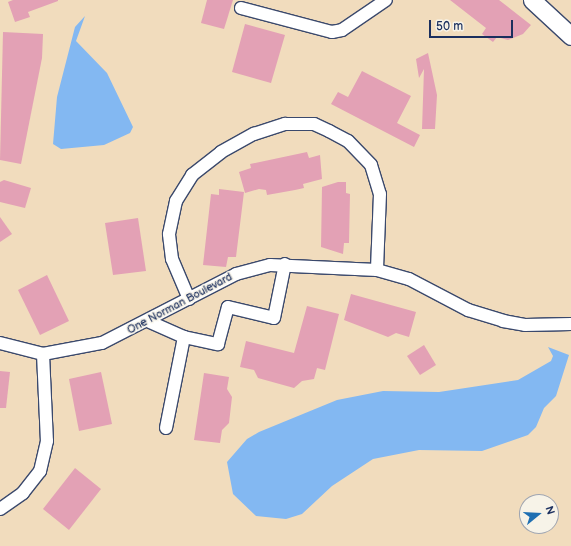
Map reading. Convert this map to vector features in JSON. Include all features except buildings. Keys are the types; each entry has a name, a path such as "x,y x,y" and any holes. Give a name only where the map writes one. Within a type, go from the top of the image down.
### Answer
{"street":[{"path":"241,8 332,32 342,30 386,0"},
{"path":"532,0 571,36"},
{"path":"188,299 172,259 169,234 176,201 192,175 221,152 254,134 285,124 314,124 329,131 348,142 371,165 380,194 376,270"},
{"path":"150,322 184,337 218,344 228,307 274,318 285,264"},
{"name":"One Norman Boulevard","path":"0,343 43,354 91,347 150,322 188,299 236,274 254,268 285,264 376,270 409,279 468,310 503,321 525,325 571,324"},
{"path":"166,428 184,337"},
{"path":"0,509 23,493 40,471 45,458 47,420 43,354"}],"water":[{"path":"85,16 76,41 107,73 133,127 130,133 104,145 61,149 53,144 57,97 75,27"},
{"path":"548,347 569,355 556,396 544,408 536,427 528,435 482,451 419,450 373,459 332,486 302,514 286,519 256,516 233,494 227,462 247,439 259,432 337,400 383,391 439,392 518,380 551,361 553,356"}]}
